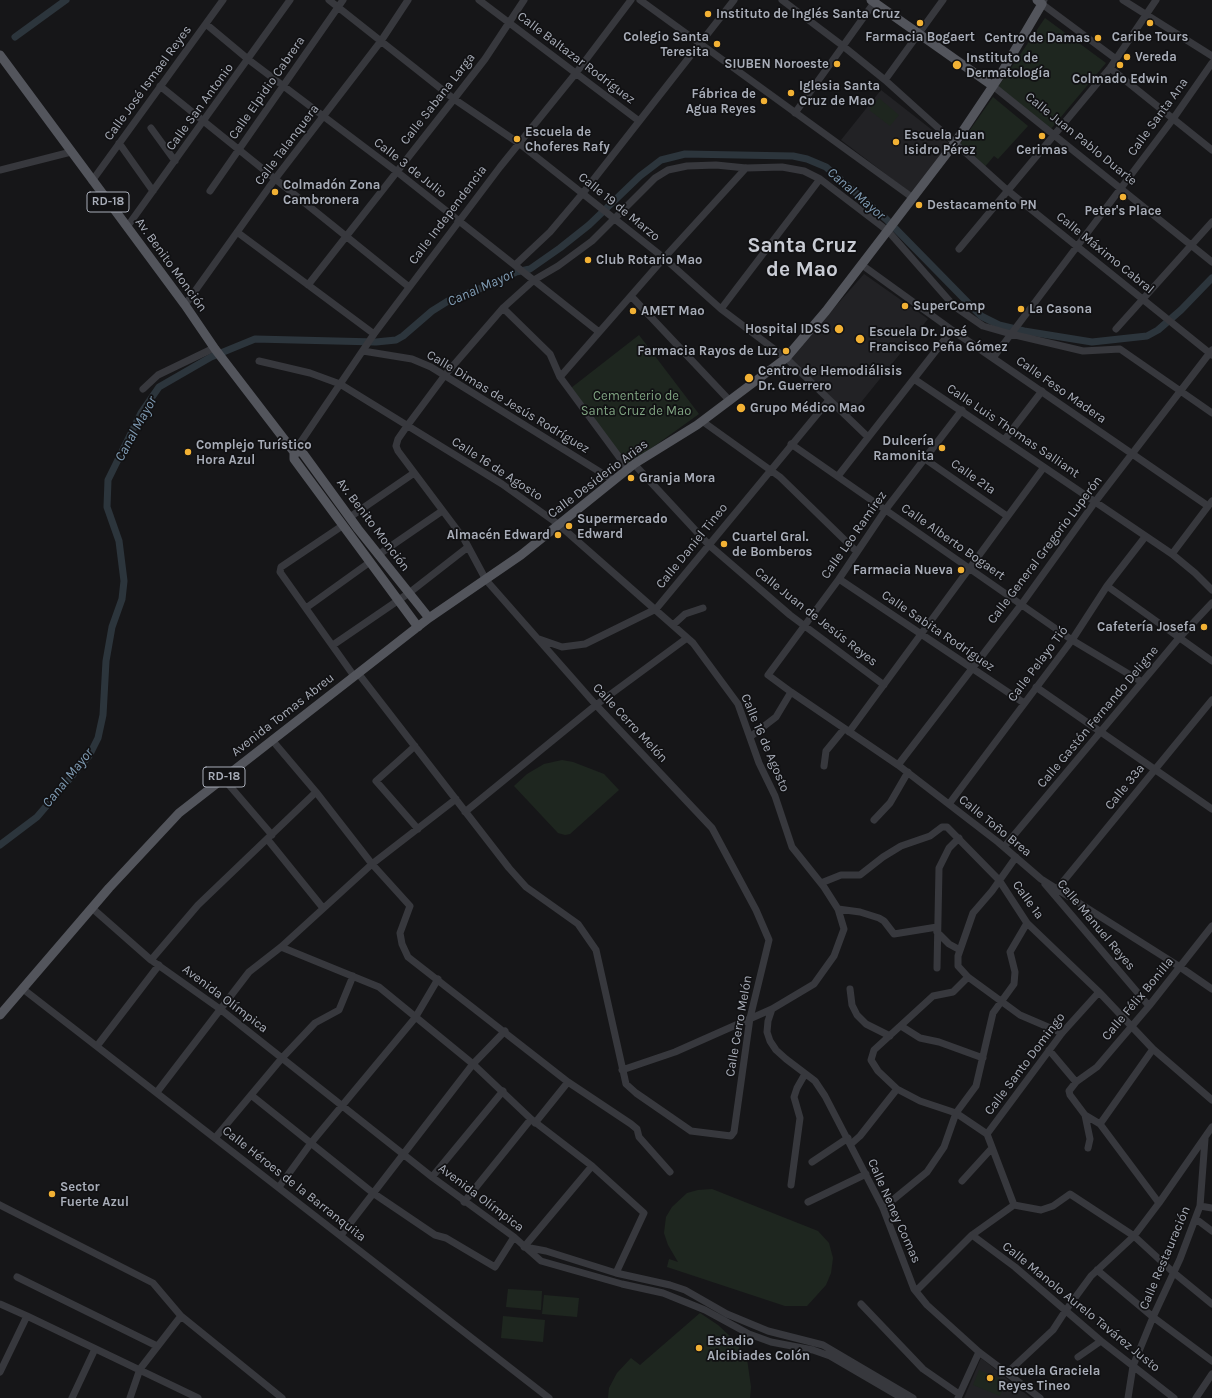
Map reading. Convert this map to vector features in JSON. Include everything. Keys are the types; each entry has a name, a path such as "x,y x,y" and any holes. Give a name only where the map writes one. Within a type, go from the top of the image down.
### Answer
{"main road":[{"name":"Calle Juan Pablo Duarte","path":"874,1 994,86"},
{"name":"Calle Desiderio Arias","path":"486,580 521,555 613,480 702,421 786,358 862,265 954,144 994,86 1041,1"},
{"name":"Av. Benito Monción","path":"0,55 185,305 215,348 294,452 294,459 418,627"},
{"name":"Av. Benito Monción","path":"294,452 302,452 378,555 429,618"},
{"name":"Avenida Tomas Abreu","path":"0,1015 92,908 179,813 429,618 486,580"}],"street":[{"name":"Calle José Ismael Reyes","path":"92,181 223,0"},
{"name":"Calle San Antonio","path":"127,227 249,60 290,0"},
{"name":"Calle 19 de Marzo","path":"329,0 382,40 454,99 520,144 664,258 721,309 786,358 868,437"},
{"name":"Calle Elpidio Cabrera","path":"210,191 343,0"},
{"name":"Calle Talanquera","path":"185,305 237,232 382,40 408,0"},
{"name":"Calle Baltazar Rodríguez","path":"479,0 638,121"},
{"name":"Calle Sabana Larga","path":"308,285 454,99 524,0"},
{"name":"Calle Independencia","path":"294,452 373,335 459,221 576,73 631,0"},
{"path":"640,0 913,198"},
{"path":"516,266 550,232 583,193 699,42 734,0"},
{"name":"Calle Máximo Cabral","path":"782,0 885,80 954,144 1007,190 1173,324 1211,352"},
{"path":"885,80 920,34 943,0"},
{"path":"1123,0 1212,56"},
{"path":"959,249 1110,68 1156,0"},
{"path":"795,113 874,1"},
{"path":"1041,1 1116,58"},
{"name":"Calle 3 de Julio","path":"206,24 249,60 396,171 599,332"},
{"name":"Calle Santa Ana","path":"993,358 1173,119 1212,63"},
{"path":"1110,68 1212,150"},
{"path":"160,86 409,287"},
{"name":"Calle Juan Pablo Duarte","path":"994,86 1212,262"},
{"path":"151,128 175,161"},
{"path":"119,143 153,191"},
{"path":"0,170 71,152"},
{"path":"406,426 445,375 531,278 558,266 592,241 611,216 655,178 668,170 688,166 716,165 746,168 782,167 804,171 820,179 891,227 954,306 983,326 1083,350 1120,349 1212,413"},
{"path":"560,377 664,258 746,168"},
{"path":"721,309 820,179"},
{"path":"1116,329 1212,222"},
{"path":"237,232 373,335"},
{"name":"Calle Feso Madera","path":"862,265 952,330 1133,455 1210,504"},
{"path":"631,296 730,401"},
{"name":"Calle Juan de Jesús Reyes","path":"503,308 550,354 560,377 631,467 709,545 804,626 884,685"},
{"path":"838,476 952,330"},
{"path":"143,390 158,374 215,348"},
{"name":"Calle Dimas de Jesús Rodríguez","path":"364,350 412,359 431,367 613,480"},
{"name":"Calle General Gregorio Luperón","path":"898,765 1021,605 1095,502 1133,455 1211,352"},
{"name":"Calle 16 de Agosto","path":"259,361 310,373 340,384 502,484 558,524 656,609 687,638 738,704 759,763 775,796 792,847 821,883 838,909 844,929 834,956 814,984 772,1009 675,1052 622,1070"},
{"name":"Calle Luis Thomas Salliant","path":"914,379 1005,439 1172,554 1195,572 1212,590"},
{"path":"1005,439 1042,391"},
{"name":"Calle Daniel Tineo","path":"538,639 562,646 586,644 656,609 791,444 829,400"},
{"name":"Calle Leo Ramírez","path":"768,675 839,579 886,510 962,410"},
{"path":"702,421 780,477 857,552"},
{"name":"Calle Cerro Melón","path":"342,526 281,567 280,572 333,645 415,746 509,868 526,887 578,924 596,950 626,1084 636,1093 691,1131 731,1136 734,1132 750,1018 769,940 756,910 712,828 596,706 486,580 468,547 398,451 396,446 406,426"},
{"name":"Calle Alberto Bogaert","path":"791,444 970,567 1021,605 1072,640 1142,682"},
{"name":"Calle 21ª","path":"925,459 1008,516"},
{"path":"824,766 826,751 846,731 884,685 1044,467"},
{"path":"350,517 414,472"},
{"path":"1172,554 1210,504"},
{"path":"378,555 442,511"},
{"name":"Calle Pelayo Tió","path":"949,804 1072,640 1108,586 1145,536"},
{"path":"333,645 409,593 468,547"},
{"path":"306,608 370,562"},
{"name":"Calle Sabita Rodríguez","path":"839,579 1024,703"},
{"path":"1108,586 1212,660"},
{"name":"Calle Gastón Fernando Deligne","path":"1004,847 1102,732 1142,682 1212,603"},
{"path":"673,625 685,614 703,608"},
{"path":"465,812 596,706 687,638"},
{"name":"Calle Toño Brea","path":"768,675 846,731 908,772 1004,847 1041,879 1212,989"},
{"path":"1036,688 1212,809"},
{"path":"750,737 776,717 790,692"},
{"name":"Calle 33ª","path":"1057,889 1212,700"},
{"path":"272,740 316,792 372,864 410,906 400,933 402,944 408,957 505,1031 568,1082 637,1128 638,1137 670,1172"},
{"path":"415,746 376,780 418,829"},
{"path":"874,820 890,803 908,772"},
{"path":"224,778 323,908"},
{"path":"152,960 198,905 316,792"},
{"path":"156,1092 249,972 281,947 372,864 456,799"},
{"name":"Calle 1ª","path":"821,883 841,875 860,875 883,857 901,846 930,836 944,826 959,838 999,880 1027,923 1100,992 1153,1049 1212,1100"},
{"path":"937,968 939,868 949,848 959,838"},
{"path":"1016,857 992,891 973,913 960,950 958,966 968,977 1025,1018 1062,1033"},
{"name":"Calle Manuel Reyes","path":"1041,879 1149,1006"},
{"name":"Avenida Olímpica","path":"92,908 158,965 220,1009 464,1202 514,1237 524,1247 546,1251 616,1273 686,1290 727,1314 768,1331 823,1345 913,1398"},
{"path":"838,909 860,912 879,918 884,921 894,934 937,930"},
{"path":"883,1208 927,1172 944,1147 956,1113 976,1086 993,1013 1014,984 1015,972 1010,952 1027,923"},
{"name":"Calle Félix Bonilla","path":"1076,1082 1097,1067 1149,1006 1212,926"},
{"path":"937,930 949,944 960,950"},
{"path":"281,947 379,987 473,1064 533,1121 592,1166 644,1213 616,1273"},
{"path":"97,1046 158,965"},
{"path":"215,1138 314,1022 339,1010 353,976"},
{"path":"968,977 953,992 933,996 872,1053 871,1060 878,1071 897,1089 920,1101 956,1113 987,1134 1014,1205"},
{"path":"278,1187 311,1143 415,1018 438,979"},
{"name":"Calle Héroes de la Barranquita","path":"23,989 549,1398"},
{"path":"850,989 852,1005 857,1015 866,1024 890,1036"},
{"name":"Calle Santo Domingo","path":"987,1134 1062,1033 1100,992"},
{"name":"Calle Neney Comas","path":"772,1009 768,1021 767,1032 770,1041 776,1050 815,1081 822,1091 883,1208 916,1291 927,1305 979,1352 1040,1398"},
{"path":"901,1026 920,1038 939,1042 982,1058"},
{"path":"341,1235 473,1064 505,1031"},
{"path":"1100,1124 1153,1049"},
{"path":"1049,1050 1076,1082 1070,1089 1069,1093 1085,1116 1090,1139 1088,1148"},
{"path":"791,1185 800,1118 794,1097 805,1074"},
{"path":"464,1202 568,1082"},
{"path":"812,1162 860,1136 897,1089"},
{"path":"432,1177 503,1091"},
{"path":"251,1095 373,1193 434,1235 446,1238 495,1267 514,1237"},
{"path":"1085,1116 1100,1124 1159,1203"},
{"name":"Calle Restauración","path":"1128,1398 1134,1366 1153,1317 1196,1219 1200,1206 1205,1139 1212,1126"},
{"path":"1007,1373 1053,1330 1066,1310 1097,1270 1134,1236 1205,1139"},
{"path":"962,1182 992,1148"},
{"path":"592,1166 524,1247 541,1261 622,1284 663,1293 705,1310 749,1334 771,1342 813,1350 830,1356 902,1398"},
{"path":"808,1202 866,1174"},
{"path":"916,1291 972,1235 1014,1205 1041,1210 1053,1206 1067,1195 1072,1195 1134,1236 1173,1272 1212,1304"},
{"path":"0,1205 153,1283 181,1316 282,1398"},
{"path":"1200,1206 1212,1208"},
{"path":"1196,1219 1212,1231"},
{"name":"Calle Manolo Aurelo Tavárez Justo","path":"972,1235 1015,1267 1102,1341 1174,1398"},
{"path":"1097,1270 1153,1317 1212,1361"},
{"path":"17,1277 157,1346"},
{"path":"0,1304 140,1369 198,1398"},
{"path":"861,1304 923,1369 958,1396 979,1352"},
{"path":"0,1372 27,1316"},
{"path":"130,1398 140,1369 181,1316"},
{"path":"1078,1357 1102,1341"},
{"path":"72,1398 95,1349"},
{"path":"1196,1398 1212,1374"}],"shaded area":[{"name":"Escuela Juan Isidro Pérez","path":"881,90 950,144 912,194 841,140"},
{"name":"Escuela Dr. José Francisco Peña Gómez","path":"864,274 928,319 850,416 790,358"},
{"name":"Escuela Graciela Reyes Tineo","path":"981,1358 1031,1398 964,1398"}],"green space":[{"path":"1045,18 1106,63 1050,130 998,87"},
{"path":"993,97 1028,126 998,159 994,156 983,169 958,147"},
{"path":"879,98 899,115 890,126 869,110"},
{"name":"Cementerio de Santa Cruz de Mao","path":"639,335 699,414 628,465 571,388"},
{"path":"562,760 573,762 604,774 619,790 570,834 565,835 558,833 514,786 527,774 544,764"},
{"path":"712,1189 818,1231 829,1243 833,1258 831,1273 826,1285 807,1306 785,1306 667,1267 669,1259 678,1262 668,1245 664,1233 666,1217 672,1207 687,1193 698,1190"},
{"path":"508,1289 542,1291 541,1310 506,1307"},
{"path":"544,1295 579,1298 577,1317 542,1314"},
{"name":"Estadio Alcibiades Colón","path":"700,1313 718,1325 733,1339 747,1359 751,1387 750,1398 608,1398 609,1388 617,1373 631,1358 640,1365"},
{"path":"503,1316 545,1320 543,1342 501,1338"},
{"path":"979,1370 1006,1381 1000,1396 973,1385"}],"waterway":[{"path":"15,37 66,0"},
{"name":"Canal Mayor","path":"0,845 37,817 89,756 98,738 103,715 106,661 112,627 122,599 124,581 119,541 107,507 108,480 141,413 159,387 211,357 255,339 376,342 396,340 403,336 432,311 448,301 492,284 516,272 530,269 589,225 640,176 661,160 685,154 793,156 807,159 826,167 886,219 981,316 999,325 1024,331 1092,342 1147,336 1158,330 1181,310 1212,278"}],"place":[{"name":"Instituto de Inglés Santa Cruz","path":"708,14"},
{"name":"Farmacia Bogaert","path":"920,23"},
{"name":"Caribe Tours","path":"1150,23"},
{"name":"Centro de Damas","path":"1098,38"},
{"name":"Colegio Santa Teresita","path":"717,44"},
{"name":"Vereda","path":"1127,57"},
{"name":"SIUBEN Noroeste","path":"837,64"},
{"name":"Instituto de Dermatología","path":"957,65"},
{"name":"Colmado Edwin","path":"1120,65"},
{"name":"Iglesia Santa Cruz de Mao","path":"791,93"},
{"name":"Fábrica de Agua Reyes","path":"764,101"},
{"name":"Cerimas","path":"1042,136"},
{"name":"Escuela de Choferes Rafy","path":"517,139"},
{"name":"Escuela Juan Isidro Pérez","path":"896,142"},
{"name":"Colmadón Zona Cambronera","path":"275,192"},
{"name":"Peter's Place","path":"1123,197"},
{"name":"Destacamento PN","path":"919,205"},
{"name":"Club Rotario Mao","path":"588,260"},
{"name":"SuperComp","path":"905,306"},
{"name":"La Casona","path":"1021,309"},
{"name":"AMET Mao","path":"633,311"},
{"name":"Hospital IDSS","path":"839,329"},
{"name":"Escuela Dr. José Francisco Peña Gómez","path":"860,339"},
{"name":"Farmacia Rayos de Luz","path":"786,351"},
{"name":"Centro de Hemodiálisis Dr. Guerrero","path":"749,378"},
{"name":"Grupo Médico Mao","path":"741,408"},
{"name":"Dulcería Ramonita","path":"942,448"},
{"name":"Complejo Turístico Hora Azul","path":"188,452"},
{"name":"Granja Mora","path":"631,478"},
{"name":"Supermercado Edward","path":"569,526"},
{"name":"Almacén Edward","path":"558,535"},
{"name":"Cuartel Gral. de Bomberos","path":"724,544"},
{"name":"Farmacia Nueva","path":"961,570"},
{"name":"Cafetería Josefa","path":"1204,627"},
{"name":"Sector Fuerte Azul","path":"52,1194"},
{"name":"Estadio Alcibiades Colón","path":"699,1348"},
{"name":"Escuela Graciela Reyes Tineo","path":"990,1378"}],"district":[{"name":"Santa Cruz de Mao","path":"802,258"}]}
